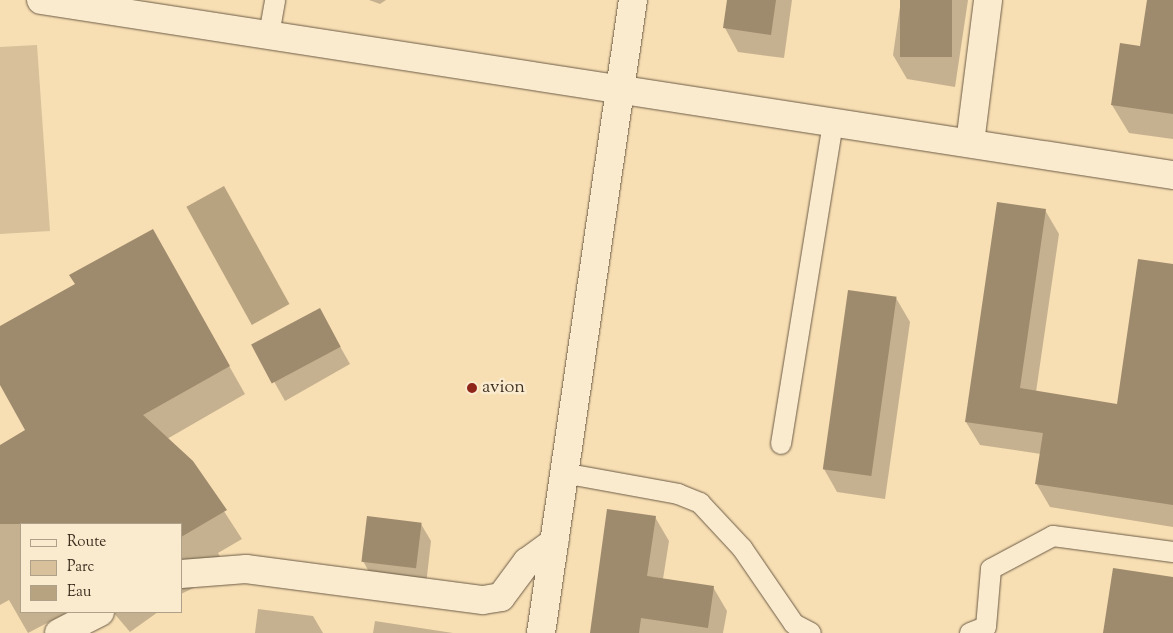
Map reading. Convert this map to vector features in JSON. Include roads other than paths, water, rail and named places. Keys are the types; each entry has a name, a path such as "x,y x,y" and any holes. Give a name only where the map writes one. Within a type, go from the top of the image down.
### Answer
{"street":[{"path":"41,0 269,35 620,93 970,143 1173,175"},
{"path":"541,633 632,0"},
{"path":"970,143 988,0"},
{"path":"182,574 246,569 483,600 501,597 527,562 555,542"},
{"path":"59,633 98,613"}],"lane":[{"path":"269,35 275,0"},
{"path":"781,444 833,123"},
{"path":"563,473 678,494 700,503 742,548 760,579 794,624 811,633"},
{"path":"970,633 986,627 991,569 1053,536 1173,552"}],"water":[{"path":"224,186 289,304 252,325 186,207"}],"place":[{"name":"avion","path":"472,388"}]}
